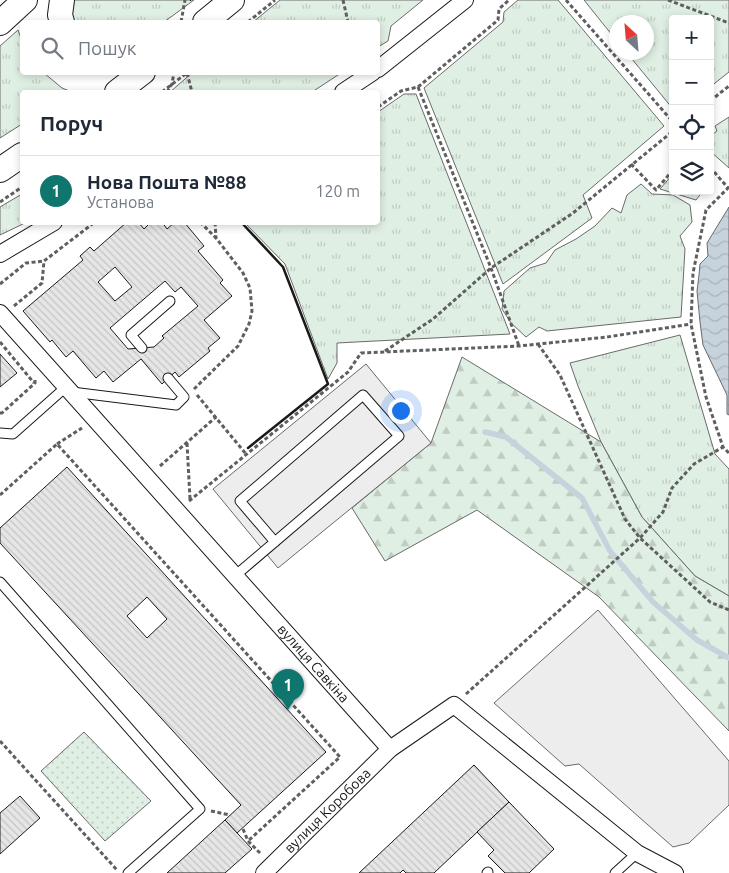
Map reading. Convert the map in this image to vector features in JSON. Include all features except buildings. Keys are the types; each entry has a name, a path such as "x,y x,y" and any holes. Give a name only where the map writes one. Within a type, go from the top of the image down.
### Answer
{"main road":[{"path":"0,23 26,0"},
{"path":"61,20 60,15 62,0"},
{"path":"207,20 232,0"},
{"path":"120,90 139,75"},
{"path":"0,170 20,157"}],"street":[{"path":"380,67 465,0"},
{"path":"346,90 368,75"},
{"path":"0,254 49,225"},
{"name":"вулиця Савкіна","path":"0,313 390,748"},
{"path":"390,748 454,705 637,853 675,873"},
{"name":"вулиця Коробова","path":"267,869 390,748"}],"lane":[{"path":"142,348 131,335 170,301"},
{"path":"0,433 13,434 69,389 176,405 184,397 168,378"},
{"path":"236,575 275,542 399,436 363,395 240,501 275,542"},
{"path":"0,582 200,809 128,873"},
{"path":"615,873 637,853"}],"path":[{"path":"181,20 185,0"},
{"path":"250,20 275,0"},
{"path":"343,0 348,20"},
{"path":"380,106 401,91 418,87 498,20 499,9 508,0"},
{"path":"566,0 669,117"},
{"path":"668,0 729,23"},
{"path":"168,90 172,84 174,75"},
{"path":"164,90 184,75"},
{"path":"188,75 191,90"},
{"path":"418,87 491,268 519,346"},
{"path":"714,98 729,87"},
{"path":"385,352 433,319 491,268 573,213 669,133"},
{"path":"631,164 656,190 669,175"},
{"path":"714,171 728,187 706,210 693,273 691,324 706,397 723,447 729,453"},
{"path":"0,202 20,188"},
{"path":"0,284 26,263 44,261 91,225"},
{"path":"184,397 238,346 249,324 252,310 250,288 243,273 216,238 203,225"},
{"path":"215,225 216,238"},
{"path":"19,313 13,306 42,283 44,261"},
{"path":"570,340 607,337 691,324"},
{"path":"0,342 35,383"},
{"path":"538,344 560,376 625,519 640,538 710,602 729,610"},
{"path":"0,413 35,383 39,356"},
{"path":"193,390 246,454"},
{"path":"148,477 216,417"},
{"path":"0,495 57,444 96,419"},
{"path":"187,442 190,500"},
{"path":"57,444 340,757 248,841"},
{"path":"454,705 640,538 663,512 672,488 694,464 723,447"},
{"path":"0,741 119,873"},
{"path":"200,809 230,815"},
{"path":"242,829 267,869"}],"green space":[{"path":"74,0 194,0 167,20 72,20 71,11"},
{"path":"280,0 423,0 391,26 388,41 380,46 380,20 255,20"},
{"path":"518,0 558,0 664,126 583,195 592,218 503,284 424,88 503,22 504,12"},
{"path":"584,0 729,0 729,72 714,84 714,15 669,15 669,104 633,60 654,60 654,15 609,15 609,31"},
{"path":"18,30 20,36 20,75 46,75 67,90 20,90 20,125 0,138 0,46"},
{"path":"190,75 338,75 315,90 172,90"},
{"path":"404,94 416,94 510,334 337,343 337,363 328,379 285,264 247,225 380,225 380,111"},
{"path":"729,117 729,168 714,155 714,133 717,131 715,126"},
{"path":"669,179 669,192 660,189"},
{"path":"641,184 652,194 673,195 690,205 692,222 680,236 685,249 681,317 547,331 539,327 526,337 511,323 502,309 504,291 530,268 546,263 555,250 595,226 612,208 621,213 627,195"},
{"path":"20,195 21,225 0,235 0,207"},
{"path":"680,195 700,195 696,200"},
{"path":"680,335 715,454 729,469 729,596 695,576 642,517 601,442 570,363"},
{"path":"462,357 601,442 642,517 695,576 729,596 729,731 599,597 477,510 385,561 352,508 431,443"},
{"path":"84,732 151,801 105,841 41,771"}],"shaded area":[{"path":"366,364 431,443 278,568 213,489"},
{"path":"598,610 729,761 729,805 689,843 673,847 579,764 565,766 494,703"}],"water":[{"path":"729,207 729,415 727,414 727,395 703,345 697,291 700,264 708,256 707,243"}],"waterway":[{"path":"485,432 506,437 582,498 610,551 653,602 697,640 729,658"}],"wall":[{"path":"244,225 283,267 328,384 248,448"}],"place":[{"name":"Нова Пошта №88","path":"288,710"}]}
